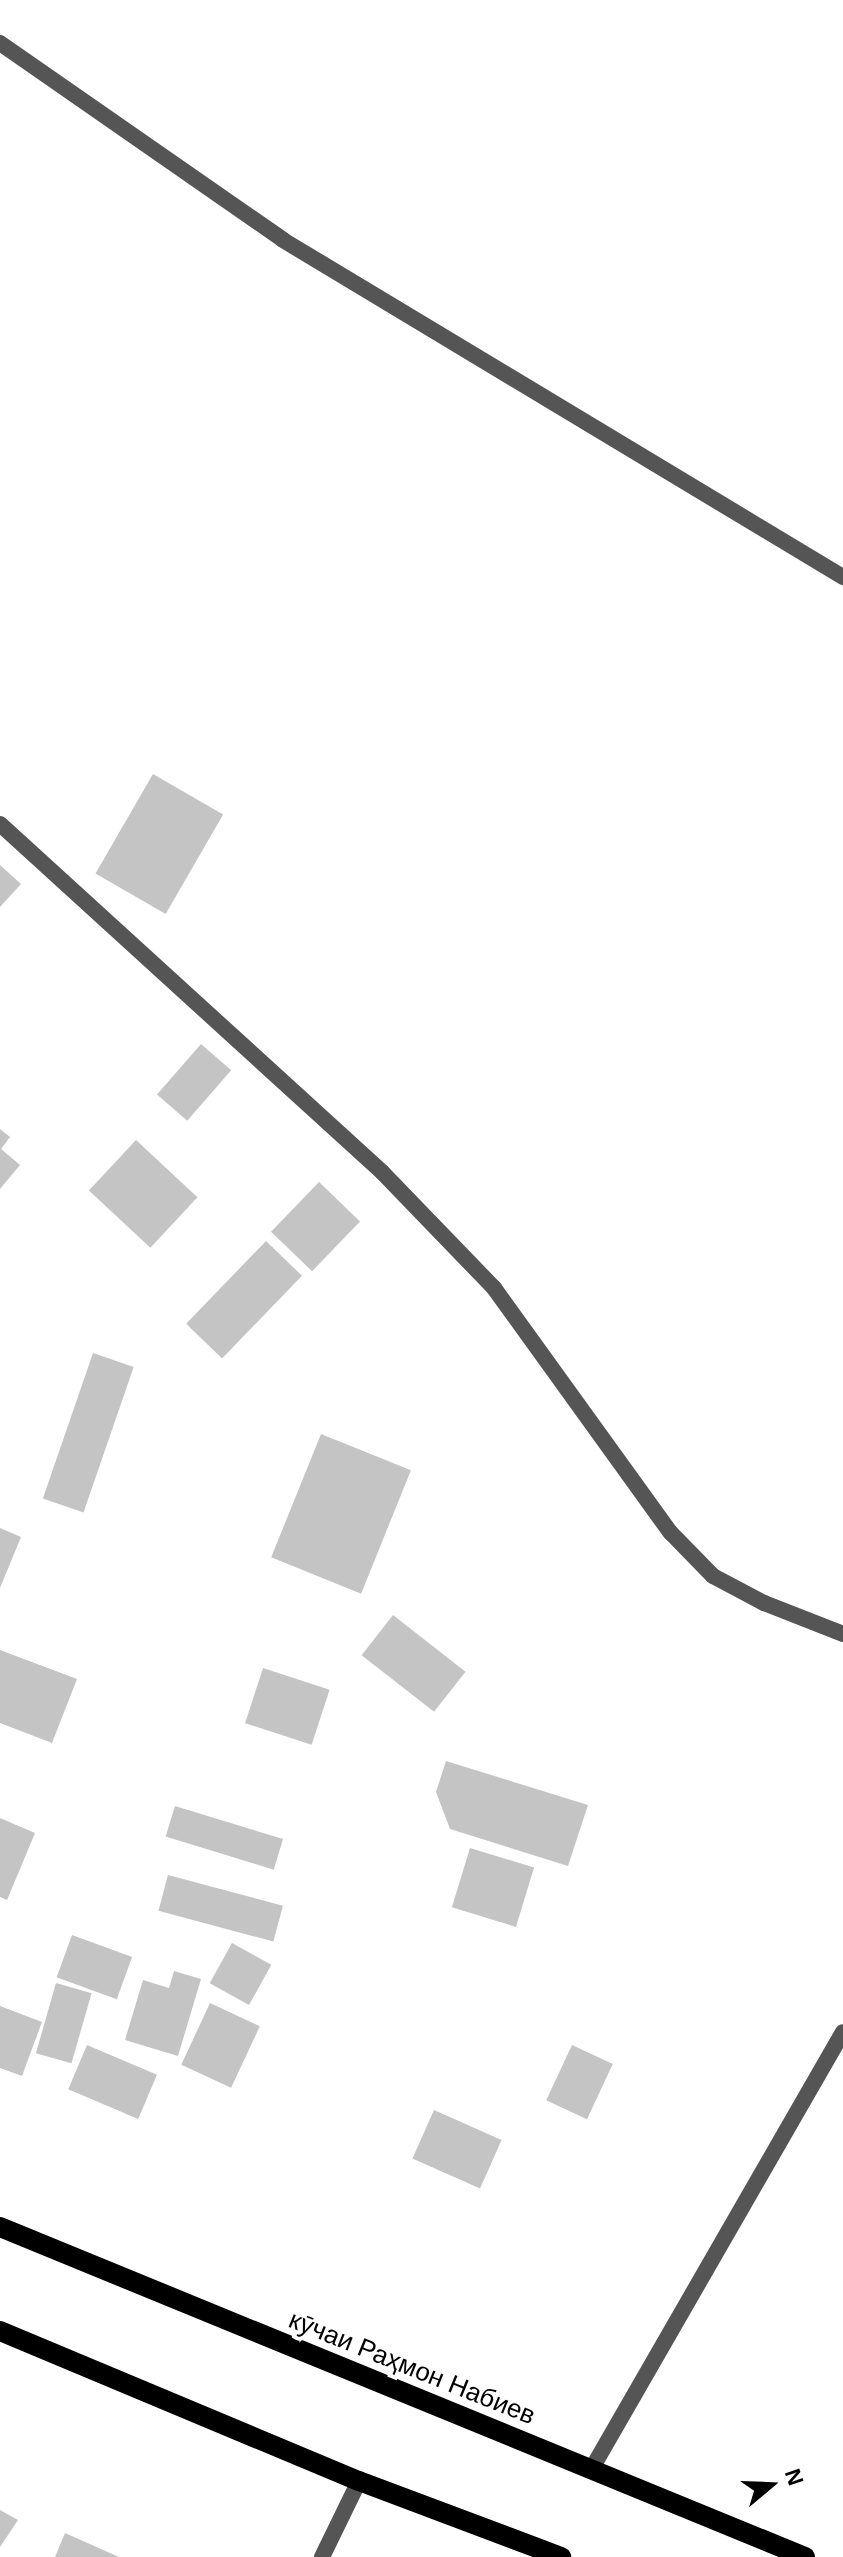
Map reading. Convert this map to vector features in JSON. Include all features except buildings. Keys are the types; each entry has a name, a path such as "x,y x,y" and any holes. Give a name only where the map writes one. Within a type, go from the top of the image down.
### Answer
{"main road":[{"name":"кӯчаи Раҳмон Набиев","path":"0,2227 805,2557"},
{"path":"0,2331 359,2481 561,2557"}],"street":[{"path":"0,43 283,240 843,577"},
{"path":"0,824 382,1172 494,1288 671,1533 713,1576 764,1603 843,1634"},
{"path":"591,2470 843,2032"},
{"path":"322,2557 359,2481"}]}
